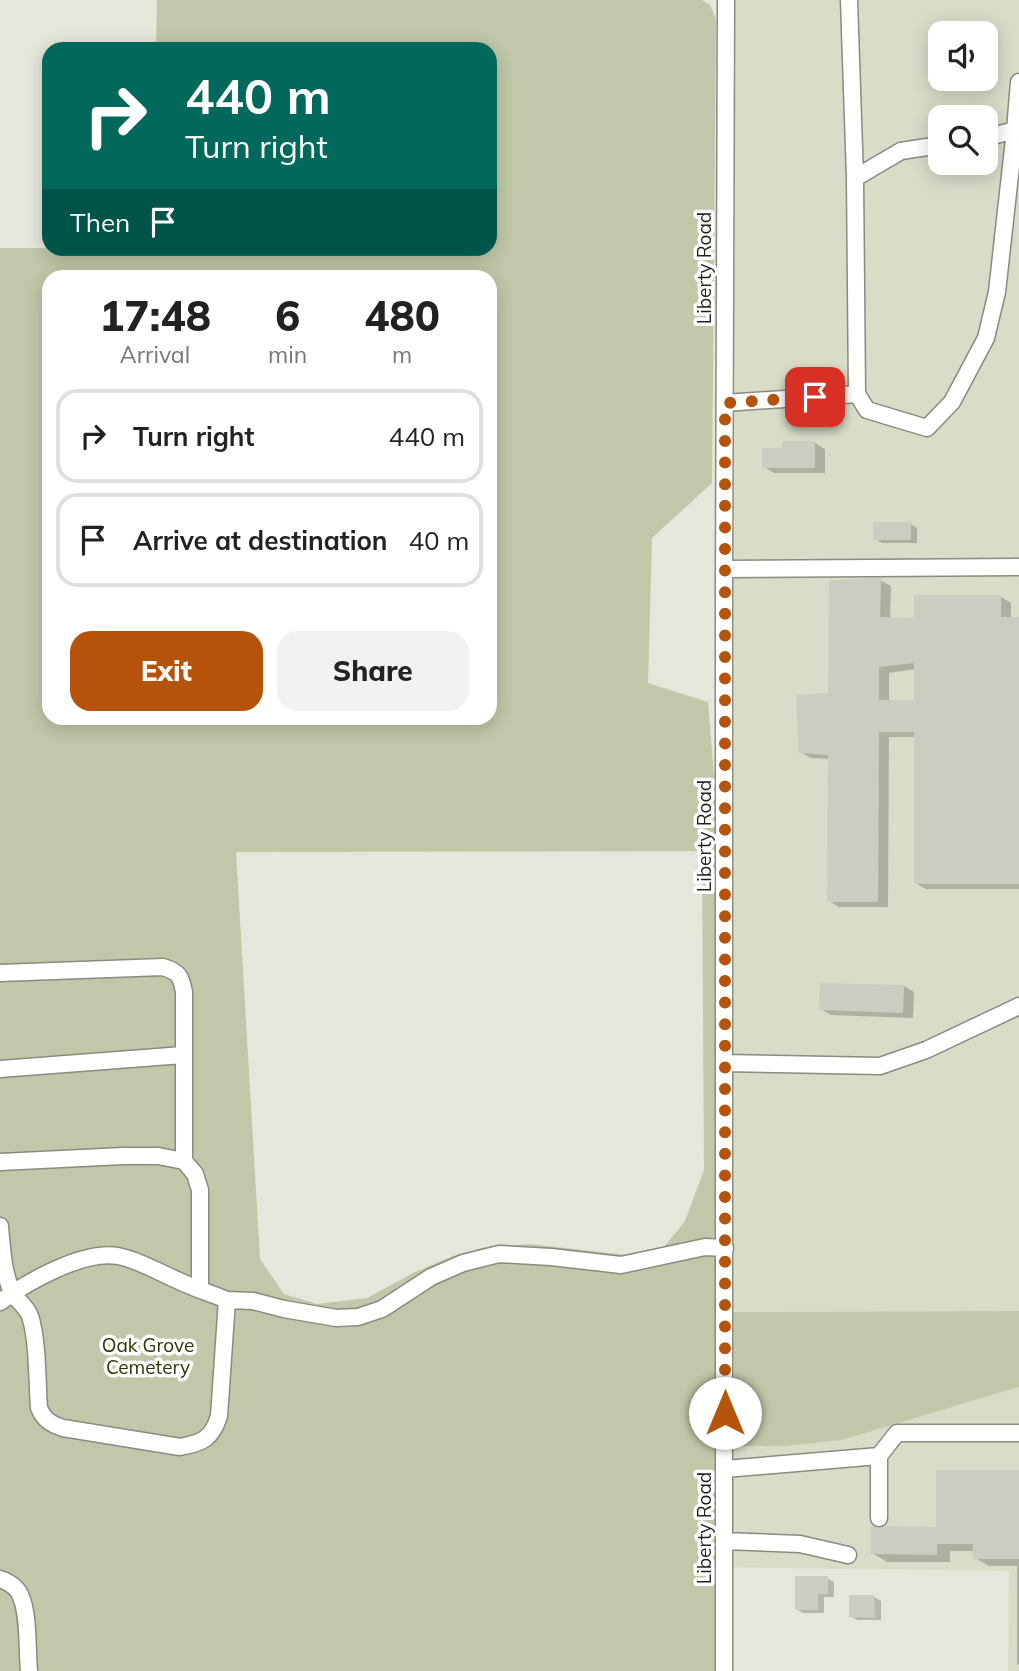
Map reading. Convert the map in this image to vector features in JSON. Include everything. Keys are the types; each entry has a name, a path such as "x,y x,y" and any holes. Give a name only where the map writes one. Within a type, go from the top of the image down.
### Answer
{"street":[{"name":"Liberty Road","path":"724,1671 726,0"},
{"path":"849,0 855,178 857,394 867,410 927,428 952,402 986,338 997,292 1019,82"},
{"path":"998,135 1015,130"},
{"path":"855,178 901,151 928,147"},
{"path":"725,403 857,394"},
{"path":"724,569 1019,567"},
{"path":"0,973 163,967 175,971 182,979 184,992 184,1161"},
{"path":"725,1063 880,1066 926,1050 1019,1006"},
{"path":"0,1069 183,1055"},
{"path":"0,1163 123,1156 158,1156 184,1161 195,1174 200,1190 200,1289"},
{"path":"0,1226 6,1298"},
{"path":"6,1298 78,1260 96,1256 117,1256 138,1262 227,1300 253,1301 336,1318 358,1317 382,1309 431,1277 463,1263 499,1254 621,1265 705,1247 725,1248"},
{"path":"6,1298 22,1303 29,1313 33,1329 39,1408 50,1423 63,1429 180,1447 207,1438 215,1429 219,1416 227,1300"},
{"path":"879,1518 879,1456 897,1433 1019,1433"},
{"path":"725,1469 879,1456"},
{"path":"724,1541 800,1544 848,1555"},
{"path":"0,1579 9,1582 20,1594 25,1609 29,1671"}],"shaded area":[{"path":"735,0 1019,0 1019,1311 733,1312"},
{"path":"1019,1387 1019,1671 1008,1671 1009,1571 716,1567 716,1446 786,1446 842,1440"}],"green space":[{"name":"Oak Grove Cemetery","path":"157,0 702,0 710,5 716,19 712,483 652,538 648,683 708,702 718,825 716,1671 0,1671 0,248 42,248 42,256 497,256 497,42 156,42","holes":["702,851 704,1170 685,1221 664,1247 627,1255 530,1244 485,1247 453,1256 415,1272 367,1298 317,1304 284,1294 260,1259 236,852"]},
{"path":"1019,1311 1019,1387 842,1440 786,1446 735,1446 733,1312"}],"building":[{"path":"782,441 815,441 815,468 762,468 762,448 782,448"},
{"path":"873,522 911,522 911,540 873,540"},
{"path":"881,578 880,617 914,618 914,595 1001,595 1001,617 1019,617 1019,884 914,884 914,732 879,732 878,902 827,902 828,755 799,753 796,695 828,693 829,580","holes":["914,663 914,700 879,700 879,667"]},
{"path":"820,983 904,985 903,1013 819,1010"},
{"path":"936,1470 1019,1470 1019,1559 973,1559 973,1544 937,1544 937,1555 871,1554 871,1526 936,1527"},
{"path":"795,1576 828,1576 828,1594 818,1594 818,1610 795,1610"},
{"path":"849,1595 874,1595 875,1618 849,1617"}],"route":[{"path":"725,1413 725,403 815,397"}]}
